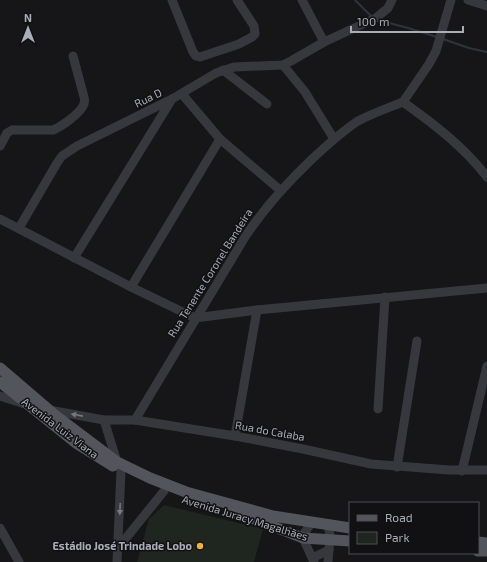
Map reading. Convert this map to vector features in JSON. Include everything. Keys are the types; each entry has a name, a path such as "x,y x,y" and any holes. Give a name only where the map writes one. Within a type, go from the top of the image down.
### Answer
{"main road":[{"name":"Avenida Luiz Viana","path":"0,368 119,467"},
{"name":"Avenida Luiz Viana","path":"0,382 76,443 93,455 119,467"},
{"name":"Avenida Juracy Magalhães","path":"119,467 164,491 192,502 257,520 303,538 330,545 349,541"},
{"name":"Avenida Juracy Magalhães","path":"119,467 186,492 273,516 349,528"}],"street":[{"path":"172,0 193,52 196,56 200,57 239,44 248,40 254,34 254,26 237,0"},
{"path":"302,0 324,42"},
{"name":"Rua D","path":"19,228 57,163 62,156 77,146 182,94 207,77 223,70 283,65 324,42 376,18 388,8 392,0"},
{"path":"451,0 436,50 429,64 404,102 449,136 487,177"},
{"path":"468,0 487,6"},
{"path":"0,146 7,133 12,130 53,130 58,128 80,111 85,102 73,56"},
{"path":"283,65 306,92 334,139"},
{"path":"223,70 267,104"},
{"path":"182,94 220,139 280,190"},
{"path":"74,258 172,99"},
{"name":"Rua Tenente Coronel Bandeira","path":"135,420 245,237 280,190 334,139 352,126 373,114 404,102"},
{"path":"131,287 220,139"},
{"path":"0,219 131,287 195,318 257,310 487,288"},
{"path":"378,409 385,297"},
{"path":"235,436 257,310"},
{"path":"397,467 417,341"},
{"path":"462,471 487,366"},
{"path":"0,396 28,405"},
{"name":"Rua do Calaba","path":"49,410 104,420 135,420 235,436 296,447 372,464 462,471 487,470"},
{"path":"104,420 119,467 117,562"},
{"path":"118,548 164,491"},
{"path":"312,522 303,538 313,560 330,545"},
{"path":"328,524 330,545 328,562"},
{"path":"0,528 19,562"}],"green space":[{"name":"Estádio José Trindade Lobo","path":"164,505 263,529 254,562 137,562 149,519"}],"waterway":[{"path":"355,0 371,16"},
{"path":"378,20 437,37"},
{"path":"443,39 469,48 487,52"}],"place":[{"name":"Estádio José Trindade Lobo","path":"200,546"}]}
